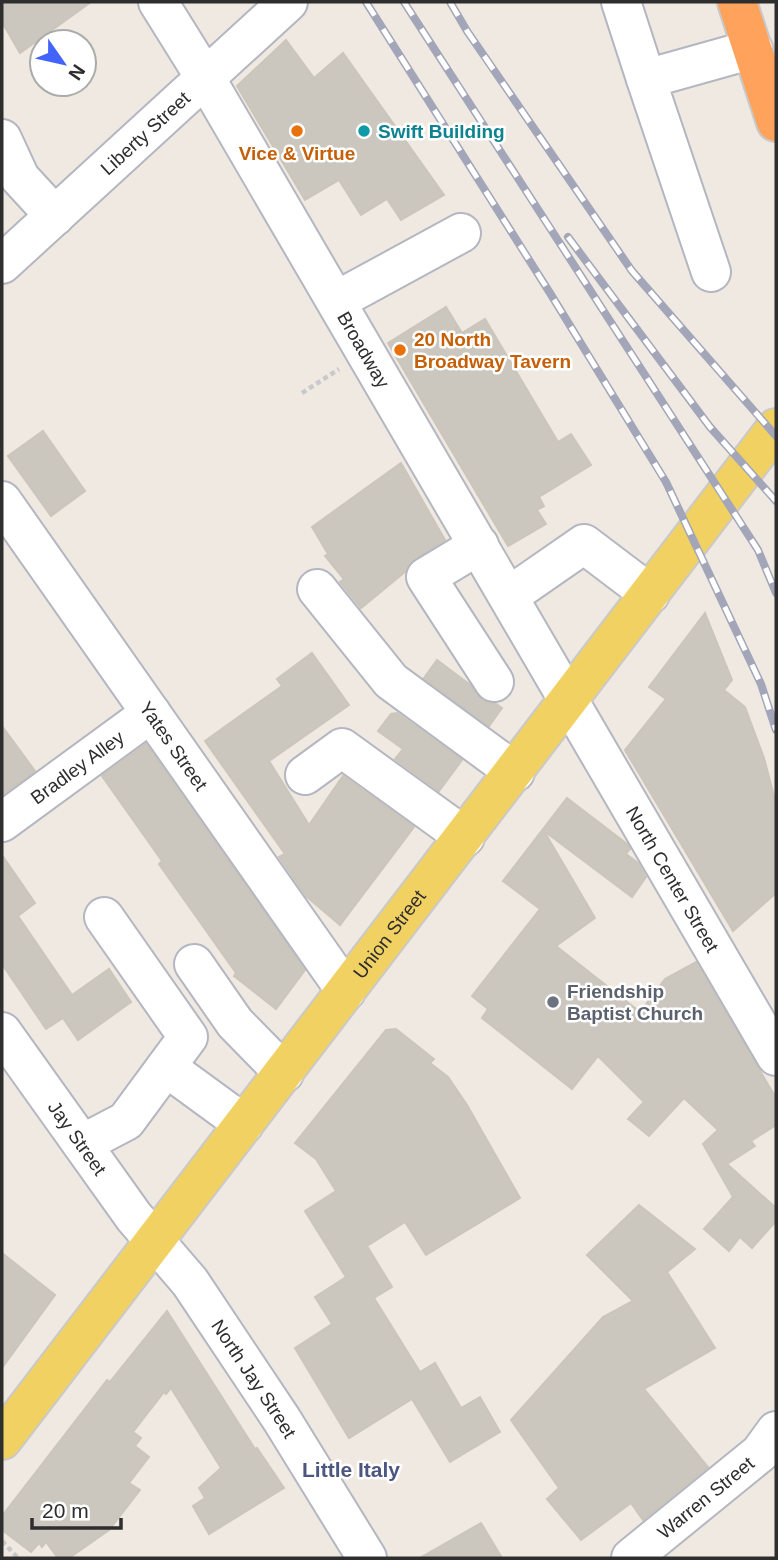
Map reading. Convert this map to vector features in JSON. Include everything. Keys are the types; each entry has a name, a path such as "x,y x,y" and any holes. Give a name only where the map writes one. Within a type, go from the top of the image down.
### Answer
{"highway":[{"path":"737,2 776,122"}],"main road":[{"name":"Union Street","path":"2,1440 776,428"}],"street":[{"name":"Broadway","path":"158,2 206,79 570,700"},
{"name":"Liberty Street","path":"2,264 288,2"},
{"path":"621,2 711,272"},
{"path":"646,79 753,49"},
{"path":"2,139 20,178 55,216"},
{"path":"336,301 461,233"},
{"name":"Yates Street","path":"4,509 346,991"},
{"path":"509,596 584,544 650,594"},
{"path":"479,545 426,577 494,682"},
{"path":"317,589 391,681 515,772"},
{"name":"North Center Street","path":"570,700 776,1056"},
{"name":"Bradley Alley","path":"2,822 151,713"},
{"path":"305,775 342,748 465,837"},
{"path":"82,1144 126,1121 188,1037 104,917"},
{"path":"194,964 235,1023 284,1073"},
{"name":"Jay Street","path":"2,1032 153,1242"},
{"path":"166,1067 244,1124"},
{"name":"North Jay Street","path":"153,1242 190,1282 282,1420 367,1558"},
{"name":"Warren Street","path":"631,1558 760,1453 776,1431"}],"path":[{"path":"302,393 349,362"},
{"path":"2,1541 18,1558"}],"building":[{"path":"2,2 91,2 55,28 28,28 28,47 20,53 2,22"},
{"path":"286,40 314,78 343,53 444,195 401,220 387,199 361,215 339,180 305,200 237,86"},
{"path":"446,307 462,333 485,319 558,442 571,434 591,465 539,497 544,506 537,510 546,524 508,546 388,343"},
{"path":"43,431 85,491 51,516 8,456"},
{"path":"401,463 445,540 414,559 406,571 361,608 340,582 344,579 325,556 328,554 312,527"},
{"path":"705,613 732,680 724,690 745,707 764,758 776,804 776,893 733,931 625,750 666,699 649,687"},
{"path":"312,653 349,705 269,761 309,825 343,776 414,827 340,925 306,896 279,857 285,854 205,741 282,686 277,679"},
{"path":"437,660 469,684 483,701 502,708 489,726 424,678"},
{"path":"397,713 462,760 439,791 395,759 403,749 378,731 391,714"},
{"path":"2,726 35,771 2,795"},
{"path":"146,744 305,970 276,1009 234,976 236,973 159,864 162,861 102,776"},
{"path":"567,798 627,844 630,849 626,854 638,863 646,877 632,897 544,831 595,918 556,946 640,1012 665,979 696,962 776,1098 776,1125 751,1141 755,1146 727,1164 776,1208 776,1221 752,1248 740,1237 729,1251 704,1229 733,1197 703,1144 718,1130 684,1098 649,1136 628,1119 644,1102 598,1056 572,1089 482,1018 488,1009 472,996 540,909 503,881"},
{"path":"2,855 35,903 18,916 72,995 109,969 131,1002 78,1040 63,1018 46,1029 2,964"},
{"path":"396,1029 434,1059 430,1063 448,1077 520,1198 426,1255 405,1222 367,1246 392,1287 374,1298 420,1372 435,1363 461,1408 480,1397 500,1432 450,1462 412,1399 349,1438 295,1348 332,1324 315,1297 346,1277 305,1211 336,1191 316,1159 295,1143 386,1030"},
{"path":"639,1205 695,1249 667,1272 715,1348 644,1389 708,1467 643,1520 631,1503 581,1540 547,1499 559,1488 511,1420 603,1317 633,1301 587,1255"},
{"path":"2,1253 55,1295 2,1368"},
{"path":"167,1311 255,1449 257,1448 284,1488 209,1534 193,1506 205,1498 199,1488 221,1468 171,1388 166,1394 164,1392 133,1432 141,1438 135,1446 149,1457 129,1483 140,1490 109,1530 69,1558 58,1558 46,1542 42,1547 39,1543 31,1552 2,1530 2,1516 107,1380 110,1382"},
{"path":"481,1523 502,1558 420,1558"}],"railway":[{"path":"366,2 666,482 761,684 776,730"},
{"path":"404,2 758,550 776,593"},
{"path":"450,2 467,31 632,271 776,436"},
{"path":"568,237 710,427 776,501"}],"place":[{"name":"Vice & Virtue","path":"297,131"},
{"name":"Swift Building","path":"364,131"},
{"name":"20 North Broadway Tavern","path":"400,350"},
{"name":"Friendship Baptist Church","path":"553,1002"}],"district":[{"name":"Little Italy","path":"351,1470"}]}
